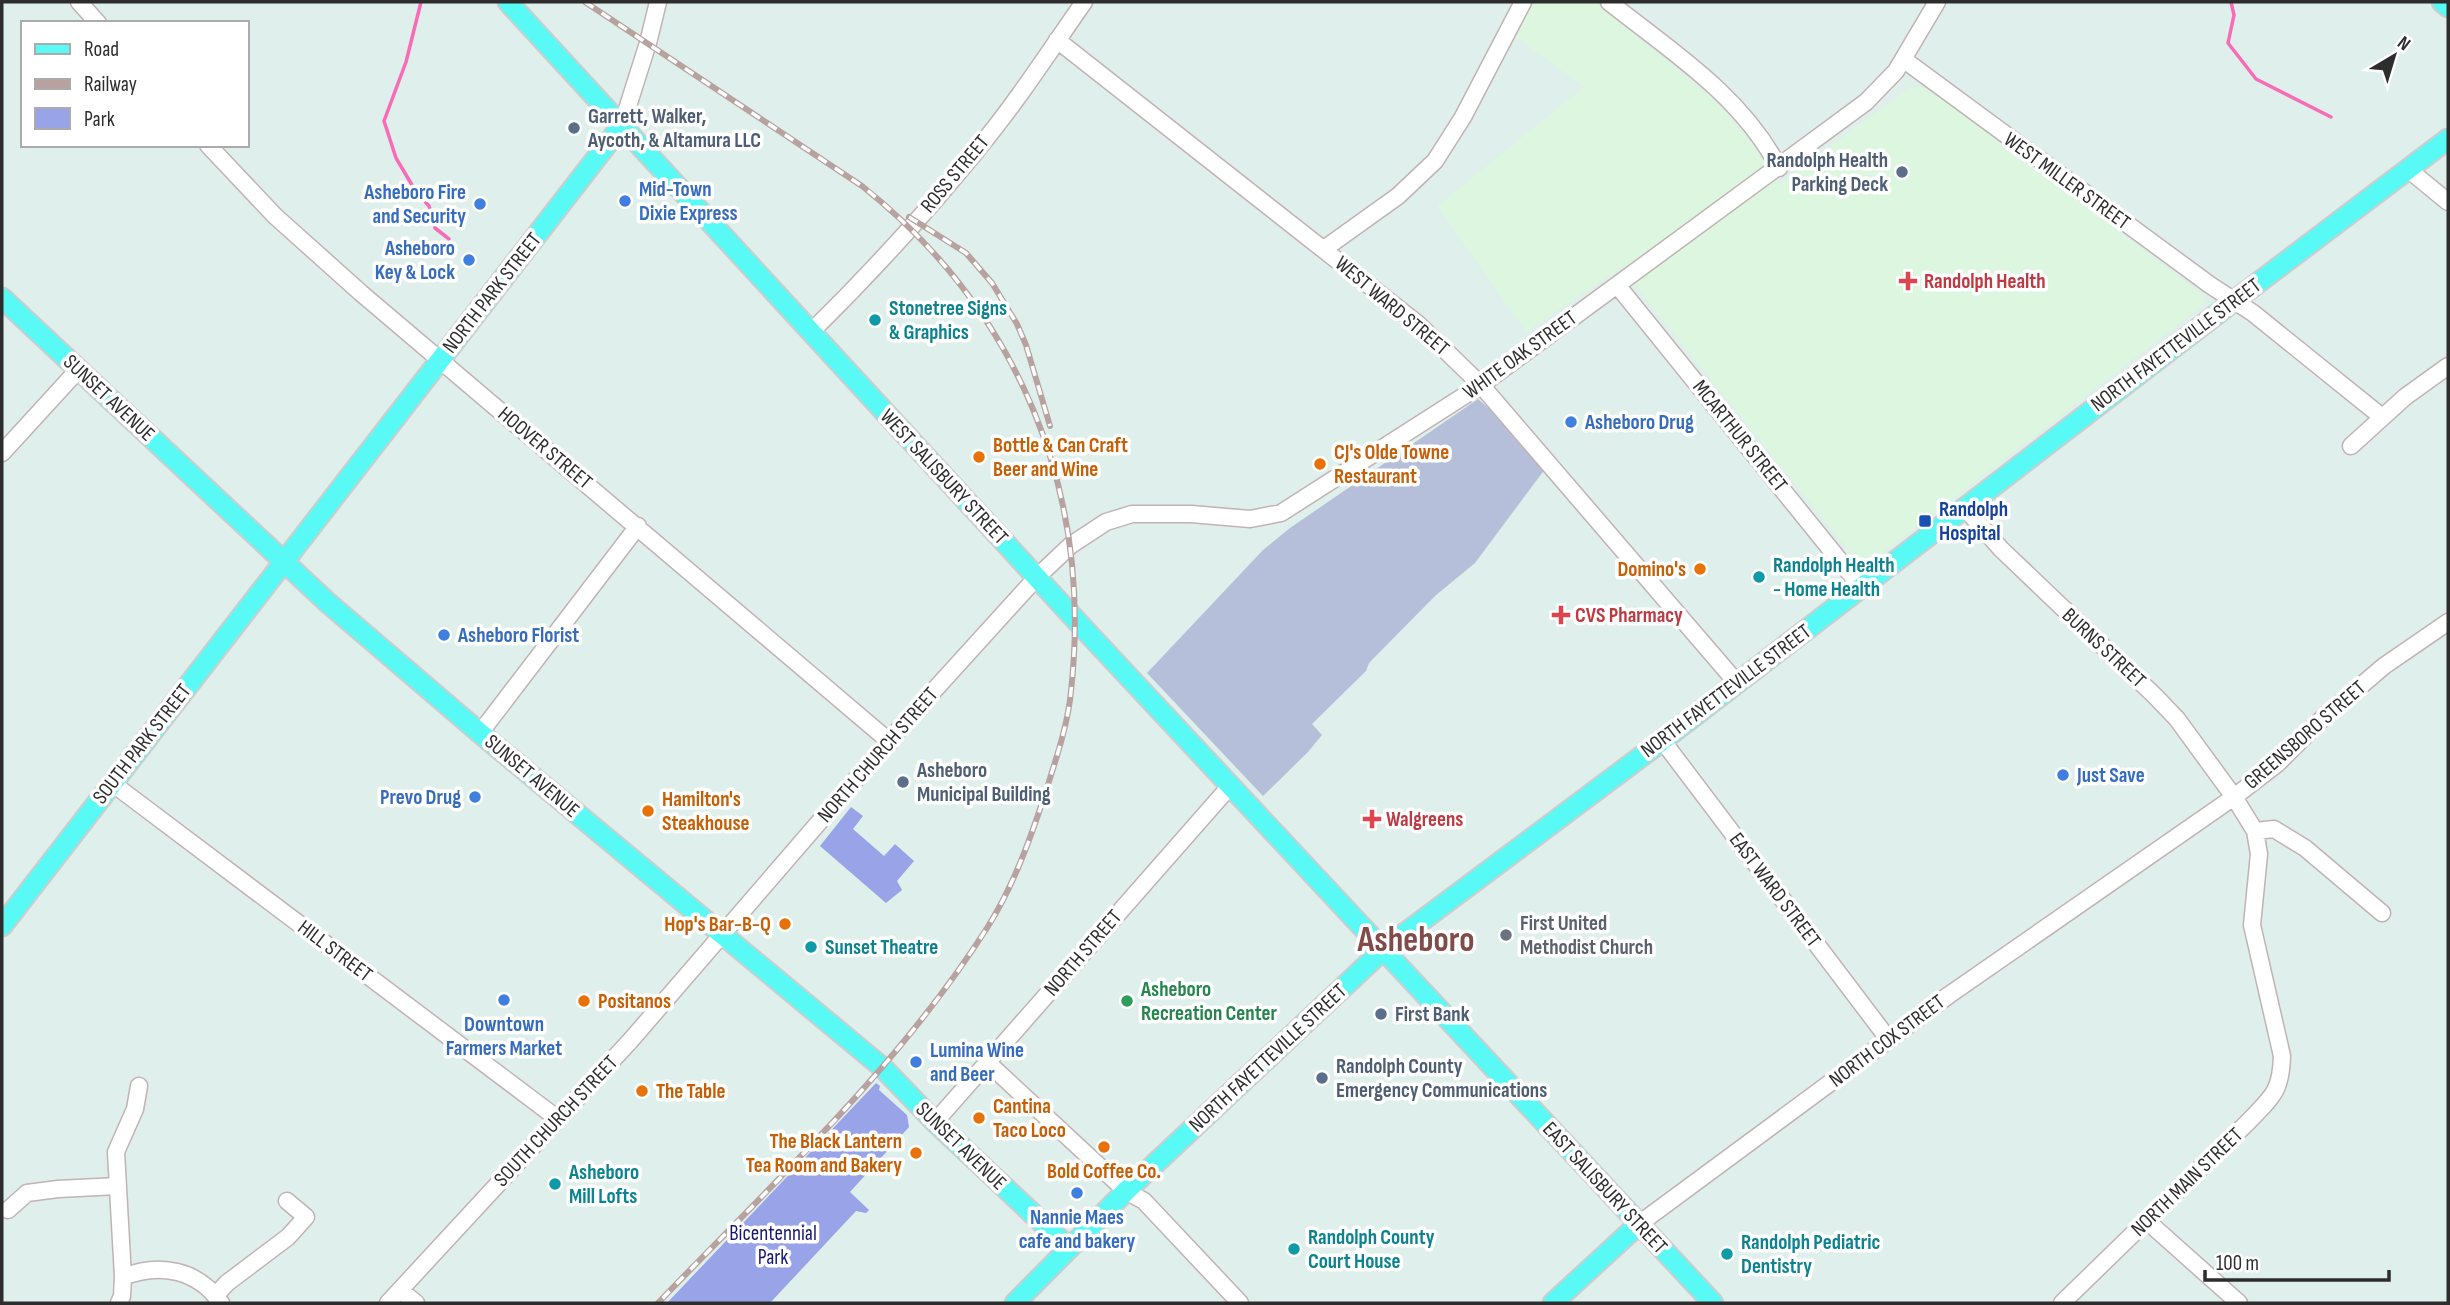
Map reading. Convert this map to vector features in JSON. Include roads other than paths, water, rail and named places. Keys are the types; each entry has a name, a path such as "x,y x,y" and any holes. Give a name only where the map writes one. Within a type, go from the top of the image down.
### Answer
{"main road":[{"name":"WEST SALISBURY STREET","path":"508,2 810,333 1384,949"},
{"path":"2442,2 2448,7"},
{"name":"NORTH PARK STREET","path":"283,562 622,125"},
{"name":"NORTH FAYETTEVILLE STREET","path":"1015,1303 1126,1191 1384,949 2448,139"},
{"name":"SUNSET AVENUE","path":"2,298 283,562 480,733 883,1068 935,1122 1068,1247"},
{"name":"SOUTH PARK STREET","path":"4,917 112,783 283,562"},
{"name":"EAST SALISBURY STREET","path":"1384,949 1713,1303"},
{"name":"NORTH COX STREET","path":"1553,1303 1639,1224"}],"street":[{"path":"79,2 96,21"},
{"name":"NORTH PARK STREET","path":"622,125 658,2"},
{"name":"ROSS STREET","path":"810,333 875,269 977,150 1084,2"},
{"path":"1324,249 1398,196 1435,161 1463,117 1523,2"},
{"path":"1609,2 1717,87 1769,147 1779,168"},
{"name":"WHITE OAK STREET","path":"1037,577 1080,539 1106,522 1132,514 1191,514 1250,519 1281,513 1481,385 1779,168 1874,95 1896,71 1937,2"},
{"name":"WEST WARD STREET","path":"1057,40 1418,324 1481,385 1737,682"},
{"name":"WEST MILLER STREET","path":"1903,59 2084,194 2253,313 2382,417"},
{"name":"HOOVER STREET","path":"210,147 275,216 890,742"},
{"path":"2409,170 2448,202"},
{"name":"MCARTHUR STREET","path":"1617,285 1861,587"},
{"path":"2351,446 2382,417 2448,366"},
{"path":"2,453 78,370"},
{"name":"BURNS STREET","path":"1964,507 2000,549 2177,719 2234,797"},
{"path":"480,733 638,526"},
{"name":"NORTH CHURCH STREET","path":"722,935 1037,577"},
{"name":"GREENSBORO STREET","path":"2279,1045 2252,925 2259,854 2255,831 2234,797 2277,764 2323,718 2384,666 2448,622"},
{"name":"EAST WARD STREET","path":"1662,740 1889,1040"},
{"name":"HILL STREET","path":"112,783 558,1119"},
{"name":"NORTH STREET","path":"935,1122 1231,785"},
{"name":"NORTH COX STREET","path":"1639,1224 2024,942 2234,797"},
{"path":"2255,831 2274,829 2305,848 2382,912"},
{"name":"SOUTH CHURCH STREET","path":"388,1303 631,1040 722,935"},
{"name":"NORTH MAIN STREET","path":"2062,1303 2276,1092 2281,1077 2282,1056 2279,1045"},
{"path":"987,1062 1126,1191 1144,1201 1240,1303"},
{"path":"119,1303 123,1277 117,1152 135,1109 139,1086"},
{"path":"8,1210 27,1193 118,1186"},
{"path":"123,1277 155,1269 176,1270 194,1278 218,1300 227,1283 288,1237 306,1217 287,1202"},
{"path":"2147,1221 2239,1303"},
{"path":"400,1290 416,1303"}],"waterway":[{"path":"421,2 406,62 384,121 396,158 415,190 429,206 435,228 449,239"},
{"path":"2231,2 2234,15 2228,43 2256,79 2331,117"}],"railway":[{"path":"585,2 862,186 917,235 964,290 1003,348 1034,411 1056,477 1070,546 1075,617 1071,691 1061,743 1020,863 987,928 952,980 874,1077 789,1169 658,1303"},
{"path":"909,217 966,253 992,283 1017,324 1026,345 1050,426"}],"place":[{"name":"Garrett, Walker, Aycoth, & Altamura LLC","path":"574,128"},
{"name":"Randolph Health Parking Deck","path":"1902,172"},
{"name":"Mid-Town Dixie Express","path":"625,201"},
{"name":"Asheboro Fire and Security","path":"480,204"},
{"name":"Asheboro Key & Lock","path":"469,260"},
{"name":"Randolph Health","path":"1908,281"},
{"name":"Stonetree Signs & Graphics","path":"875,320"},
{"name":"Asheboro Drug","path":"1571,422"},
{"name":"Bottle & Can Craft Beer and Wine","path":"979,457"},
{"name":"CJ's Olde Towne Restaurant","path":"1320,464"},
{"name":"Randolph Hospital","path":"1925,521"},
{"name":"Domino's","path":"1700,569"},
{"name":"Randolph Health - Home Health","path":"1759,577"},
{"name":"CVS Pharmacy","path":"1561,615"},
{"name":"Asheboro Florist","path":"444,635"},
{"name":"Just Save","path":"2063,775"},
{"name":"Asheboro Municipal Building","path":"903,782"},
{"name":"Prevo Drug","path":"475,797"},
{"name":"Hamilton's Steakhouse","path":"648,811"},
{"name":"Walgreens","path":"1372,819"},
{"name":"Hop's Bar-B-Q","path":"785,924"},
{"name":"First United Methodist Church","path":"1506,935"},
{"name":"Sunset Theatre","path":"811,947"},
{"name":"Downtown Farmers Market","path":"504,1000"},
{"name":"Positanos","path":"584,1001"},
{"name":"Asheboro Recreation Center","path":"1127,1001"},
{"name":"First Bank","path":"1381,1014"},
{"name":"Lumina Wine and Beer","path":"916,1062"},
{"name":"Randolph County Emergency Communications","path":"1322,1078"},
{"name":"The Table","path":"642,1091"},
{"name":"Cantina Taco Loco","path":"979,1118"},
{"name":"Bold Coffee Co.","path":"1104,1147"},
{"name":"The Black Lantern Tea Room and Bakery","path":"916,1153"},
{"name":"Asheboro Mill Lofts","path":"555,1184"},
{"name":"Nannie Maes cafe and bakery","path":"1077,1193"},
{"name":"Randolph County Court House","path":"1294,1249"},
{"name":"Randolph Pediatric Dentistry","path":"1727,1254"}],"district":[{"name":"Asheboro","path":"1416,940"}],"park label":[{"name":"Bicentennial Park","path":"773,1245"}]}
